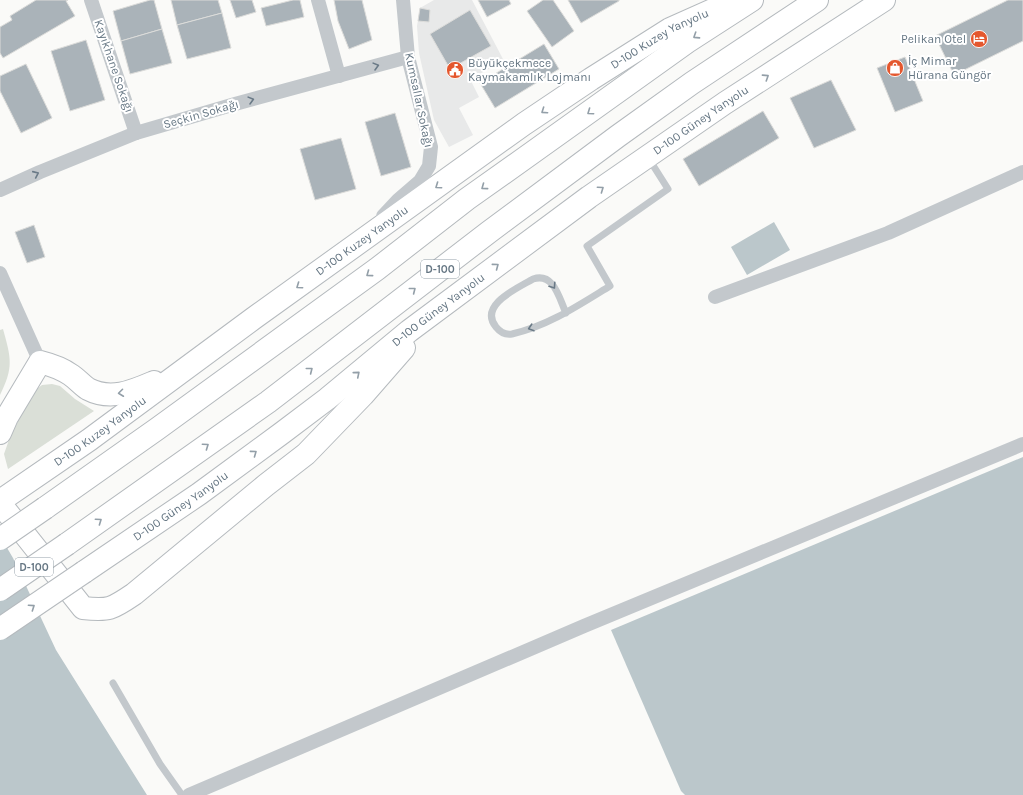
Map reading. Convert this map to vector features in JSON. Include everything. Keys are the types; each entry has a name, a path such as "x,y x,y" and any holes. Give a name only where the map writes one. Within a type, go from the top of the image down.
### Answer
{"main road":[{"name":"D-100 Kuzey Yanyolu","path":"0,501 89,440 183,370 524,124 591,79 670,30 735,0"},
{"path":"0,539 157,429 371,273 510,168 688,42 752,0"},
{"name":"D-100","path":"0,590 268,402 489,232 618,136 692,83 817,0"},
{"name":"D-100 Güney Yanyolu","path":"0,629 199,494 327,399 409,331 589,197 725,103 884,0"},
{"path":"0,501 82,608 99,610 113,608 134,594 266,485 306,454 363,395 401,352 410,339 409,331"},
{"path":"0,433 7,417 40,362 56,366 88,388 104,394 123,394 183,370"}],"street":[{"name":"Kayıkhane Sokağı","path":"91,0 136,133"},
{"path":"318,0 339,76"},
{"name":"Kumsallar Sokağı","path":"357,244 398,200 420,181 429,166 431,147 408,58 403,0"},
{"name":"Seçkin Sokağı","path":"0,190 136,133 408,58"},
{"path":"714,297 888,233 1023,172"},
{"path":"0,273 40,362"},
{"path":"189,795 584,626 1023,444"}],"lane":[{"path":"566,313 554,285 546,279 537,278 496,303 491,312 491,318 499,331 510,335 536,327 566,313 610,286 587,246 668,189 647,157"},
{"path":"113,683 160,764 182,795"}],"shaded area":[{"name":"Büyükçekmece Kaymakamlık Lojmanı","path":"434,0 472,0 504,61 470,79 479,97 459,108 473,135 449,147 434,120 419,53 417,26 420,8"},
{"path":"774,222 790,250 747,275 731,247"},
{"path":"3,329 10,362 8,377 0,395 0,330"},
{"path":"52,384 60,386 75,399 94,411 8,469 4,454 10,437 33,392 42,385"},
{"path":"1023,457 1023,795 685,795 681,791 611,630"},
{"path":"0,536 13,558 56,650 147,795 0,795"}],"building":[{"path":"36,0 68,0 66,1 75,16 3,58 0,53 0,27 12,20 10,16"},
{"path":"154,0 162,29 121,41 113,11"},
{"path":"171,0 218,0 222,13 177,25"},
{"path":"230,0 252,0 256,12 236,18"},
{"path":"293,0 300,0 304,17 266,26 261,8"},
{"path":"334,0 362,0 372,40 349,49 338,21"},
{"path":"478,0 509,0 511,4 487,17"},
{"path":"543,0 553,0 574,31 552,47 527,11"},
{"path":"568,0 619,0 619,1 581,23"},
{"name":"Pelikan Otel","path":"1008,0 1023,0 1023,41 954,75 935,36"},
{"path":"420,8 430,10 429,22 418,21"},
{"name":"Büyükçekmece Kaymakamlık Lojmanı","path":"470,10 491,46 450,69 430,34"},
{"path":"222,13 231,48 187,59 177,25"},
{"path":"162,29 172,63 130,74 121,41"},
{"path":"86,40 105,100 70,111 51,51"},
{"path":"544,44 559,69 495,108 480,83"},
{"path":"905,57 923,101 895,112 877,68"},
{"path":"26,64 52,118 21,133 0,91 0,76"},
{"path":"831,80 856,130 814,148 790,98"},
{"path":"763,111 779,138 699,186 683,159"},
{"path":"395,113 411,167 381,176 365,122"},
{"path":"341,138 356,189 315,200 300,149"},
{"path":"34,225 45,257 27,263 15,232"}],"place":[{"name":"Pelikan Otel","path":"979,39"},
{"name":"İç Mimar Hürana Güngör","path":"895,68"},
{"name":"Büyükçekmece Kaymakamlık Lojmanı","path":"455,70"}]}
